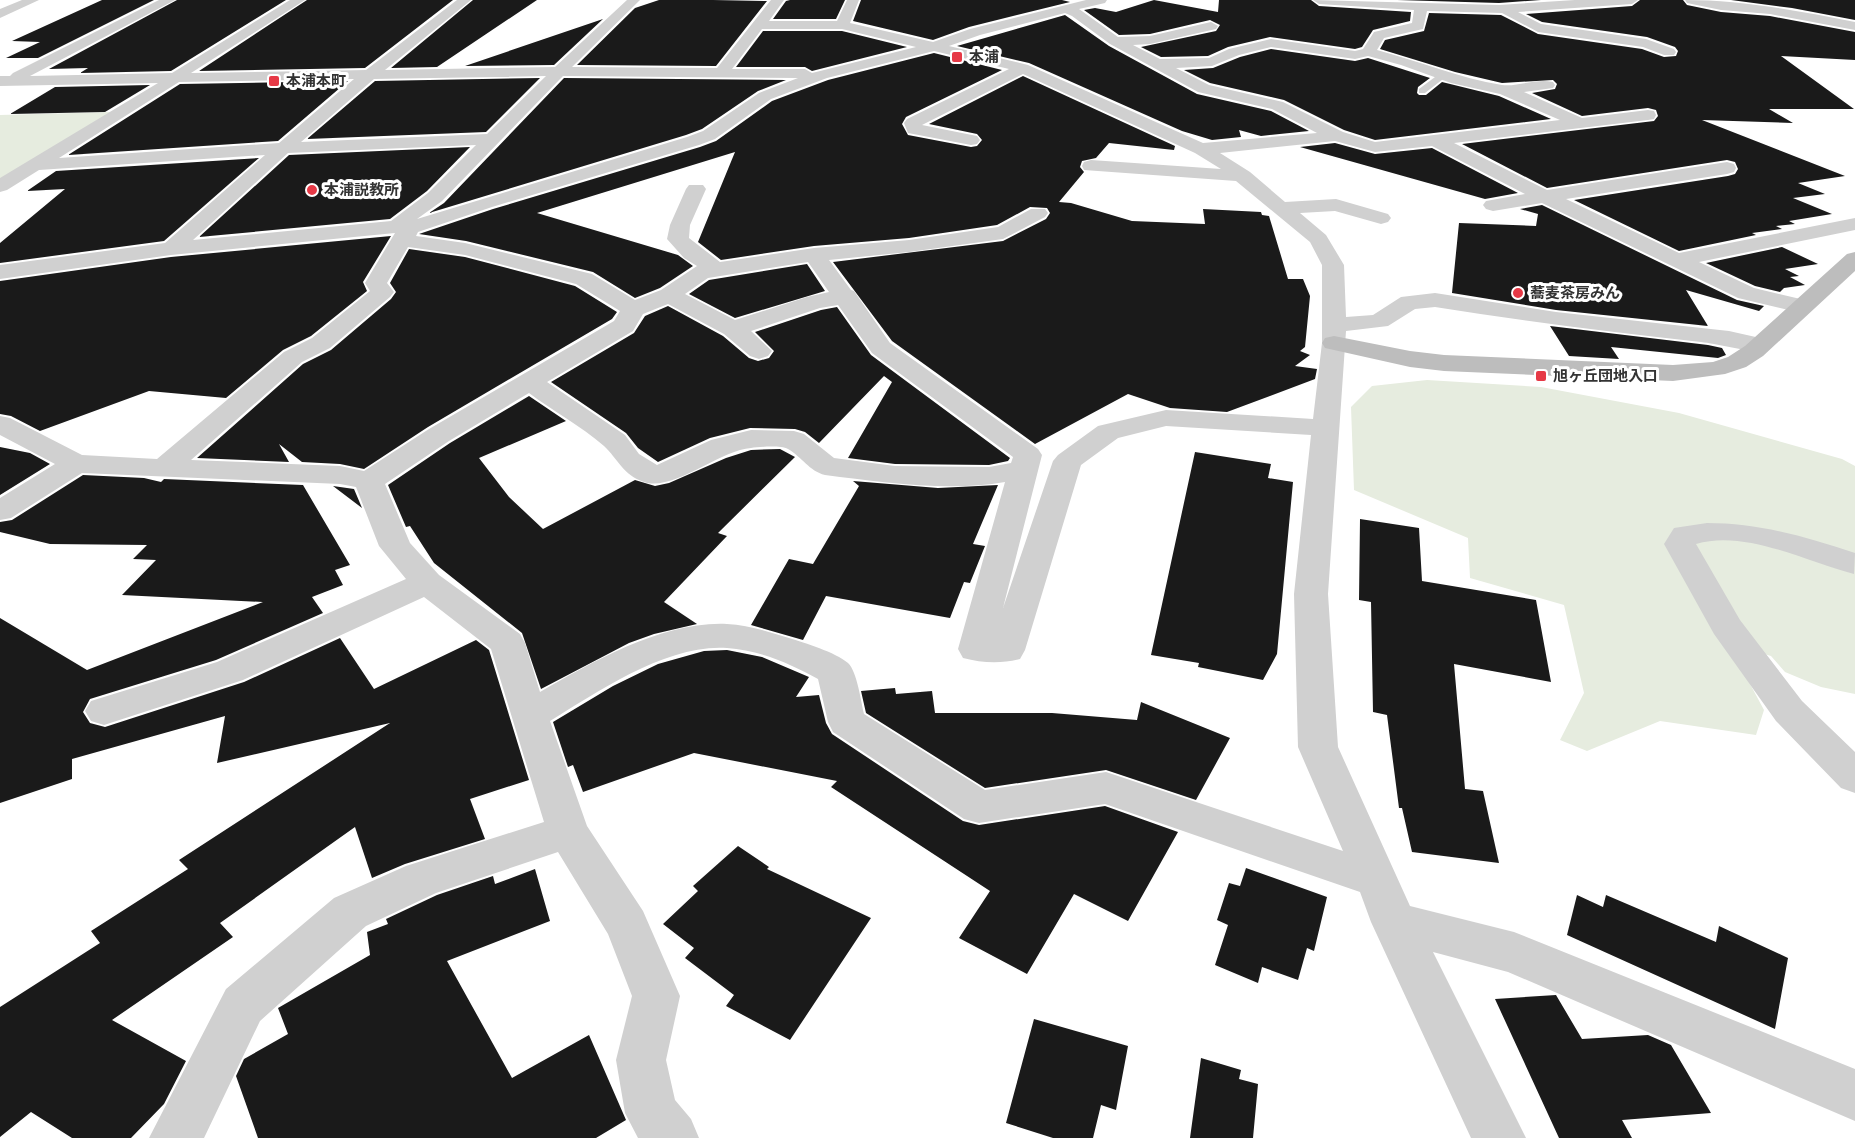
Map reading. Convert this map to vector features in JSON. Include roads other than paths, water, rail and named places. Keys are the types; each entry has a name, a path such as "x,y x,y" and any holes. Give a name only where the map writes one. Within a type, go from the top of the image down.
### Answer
{"street":[{"path":"0,14 33,0"},
{"path":"3,83 169,0"},
{"path":"0,186 299,0"},
{"path":"171,249 283,148 370,74 414,37 465,0"},
{"path":"165,467 293,357 321,343 382,292 376,283 401,232 490,139 634,0"},
{"path":"721,73 778,0"},
{"path":"842,25 853,0"},
{"path":"0,272 171,249 401,232 485,203 693,141 709,135 765,96 822,75 933,47 975,32 1069,10 1101,0"},
{"path":"1319,0 1421,6 1509,4 1527,8 1632,0"},
{"path":"1691,0 1855,26"},
{"path":"1509,4 1529,25 1538,28 1646,43 1669,52"},
{"path":"1368,52 1379,35 1418,26 1421,6"},
{"path":"1069,10 1077,13 1115,41 1204,89 1277,105 1337,136 1375,147 1648,115"},
{"path":"758,25 842,25 1023,68 1201,149 1243,176 1319,239 1333,265 1334,334 1311,594 1318,747 1377,878 1394,922 1499,1138"},
{"path":"1115,41 1150,40 1211,26"},
{"path":"1158,64 1212,62 1234,52 1271,43 1355,55 1368,52 1406,62 1442,76 1505,90 1580,123"},
{"path":"971,140 914,129 913,123 1023,68"},
{"path":"3,83 559,71 822,75"},
{"path":"1505,90 1548,85"},
{"path":"1201,149 1337,136"},
{"path":"33,165 283,148 490,139"},
{"path":"1435,140 1545,197 1746,293 1801,306"},
{"path":"1091,166 1222,177 1243,176"},
{"path":"1493,205 1727,168"},
{"path":"696,189 680,225 678,239 692,253 716,270"},
{"path":"1280,208 1336,205 1381,218"},
{"path":"0,424 76,464 340,475 369,481 439,435 531,383 624,326 633,309 669,295 701,272 814,255 909,246 1003,232 1038,213"},
{"path":"1676,260 1855,224"},
{"path":"401,232 584,279 633,309"},
{"path":"814,255 846,296 881,348 1028,455 976,648 1007,650 1068,461 1108,432 1166,417 1327,428"},
{"path":"1334,334 1444,363 1673,373 1716,369 1737,362 1760,345 1855,259"},
{"path":"669,295 733,329 759,351"},
{"path":"733,329 815,302 846,296"},
{"path":"1334,334 1356,324 1379,321 1408,302 1435,300 1556,319 1729,338 1760,345"},
{"path":"531,383 615,441 629,460 652,475 672,470 721,446 751,439 794,440 825,466 895,475 989,476 1024,470"},
{"path":"0,511 76,464"},
{"path":"369,481 395,546 427,583 507,643 568,832 627,925 656,996 641,1060 651,1113 672,1138"},
{"path":"1854,564 1777,538 1745,532 1709,531 1685,535 1680,544 1726,626 1789,711 1855,777"},
{"path":"104,711 230,672 427,583"},
{"path":"529,716 583,684 637,657 696,637 725,636 765,644 813,660 835,672 847,722 979,807 1106,788 1340,868 1377,878"},
{"path":"176,1138 243,1005 350,912 422,879 568,832"},
{"path":"1394,922 1514,952 1855,1095"}],"lane":[{"path":"1422,91 1442,76"}],"place":[{"name":"本浦","path":"957,57"},
{"name":"本浦本町","path":"274,81"},
{"name":"本浦説教所","path":"312,190"},
{"name":"蕎麦茶房みん","path":"1518,293"},
{"name":"旭ヶ丘団地入口","path":"1541,376"}]}
